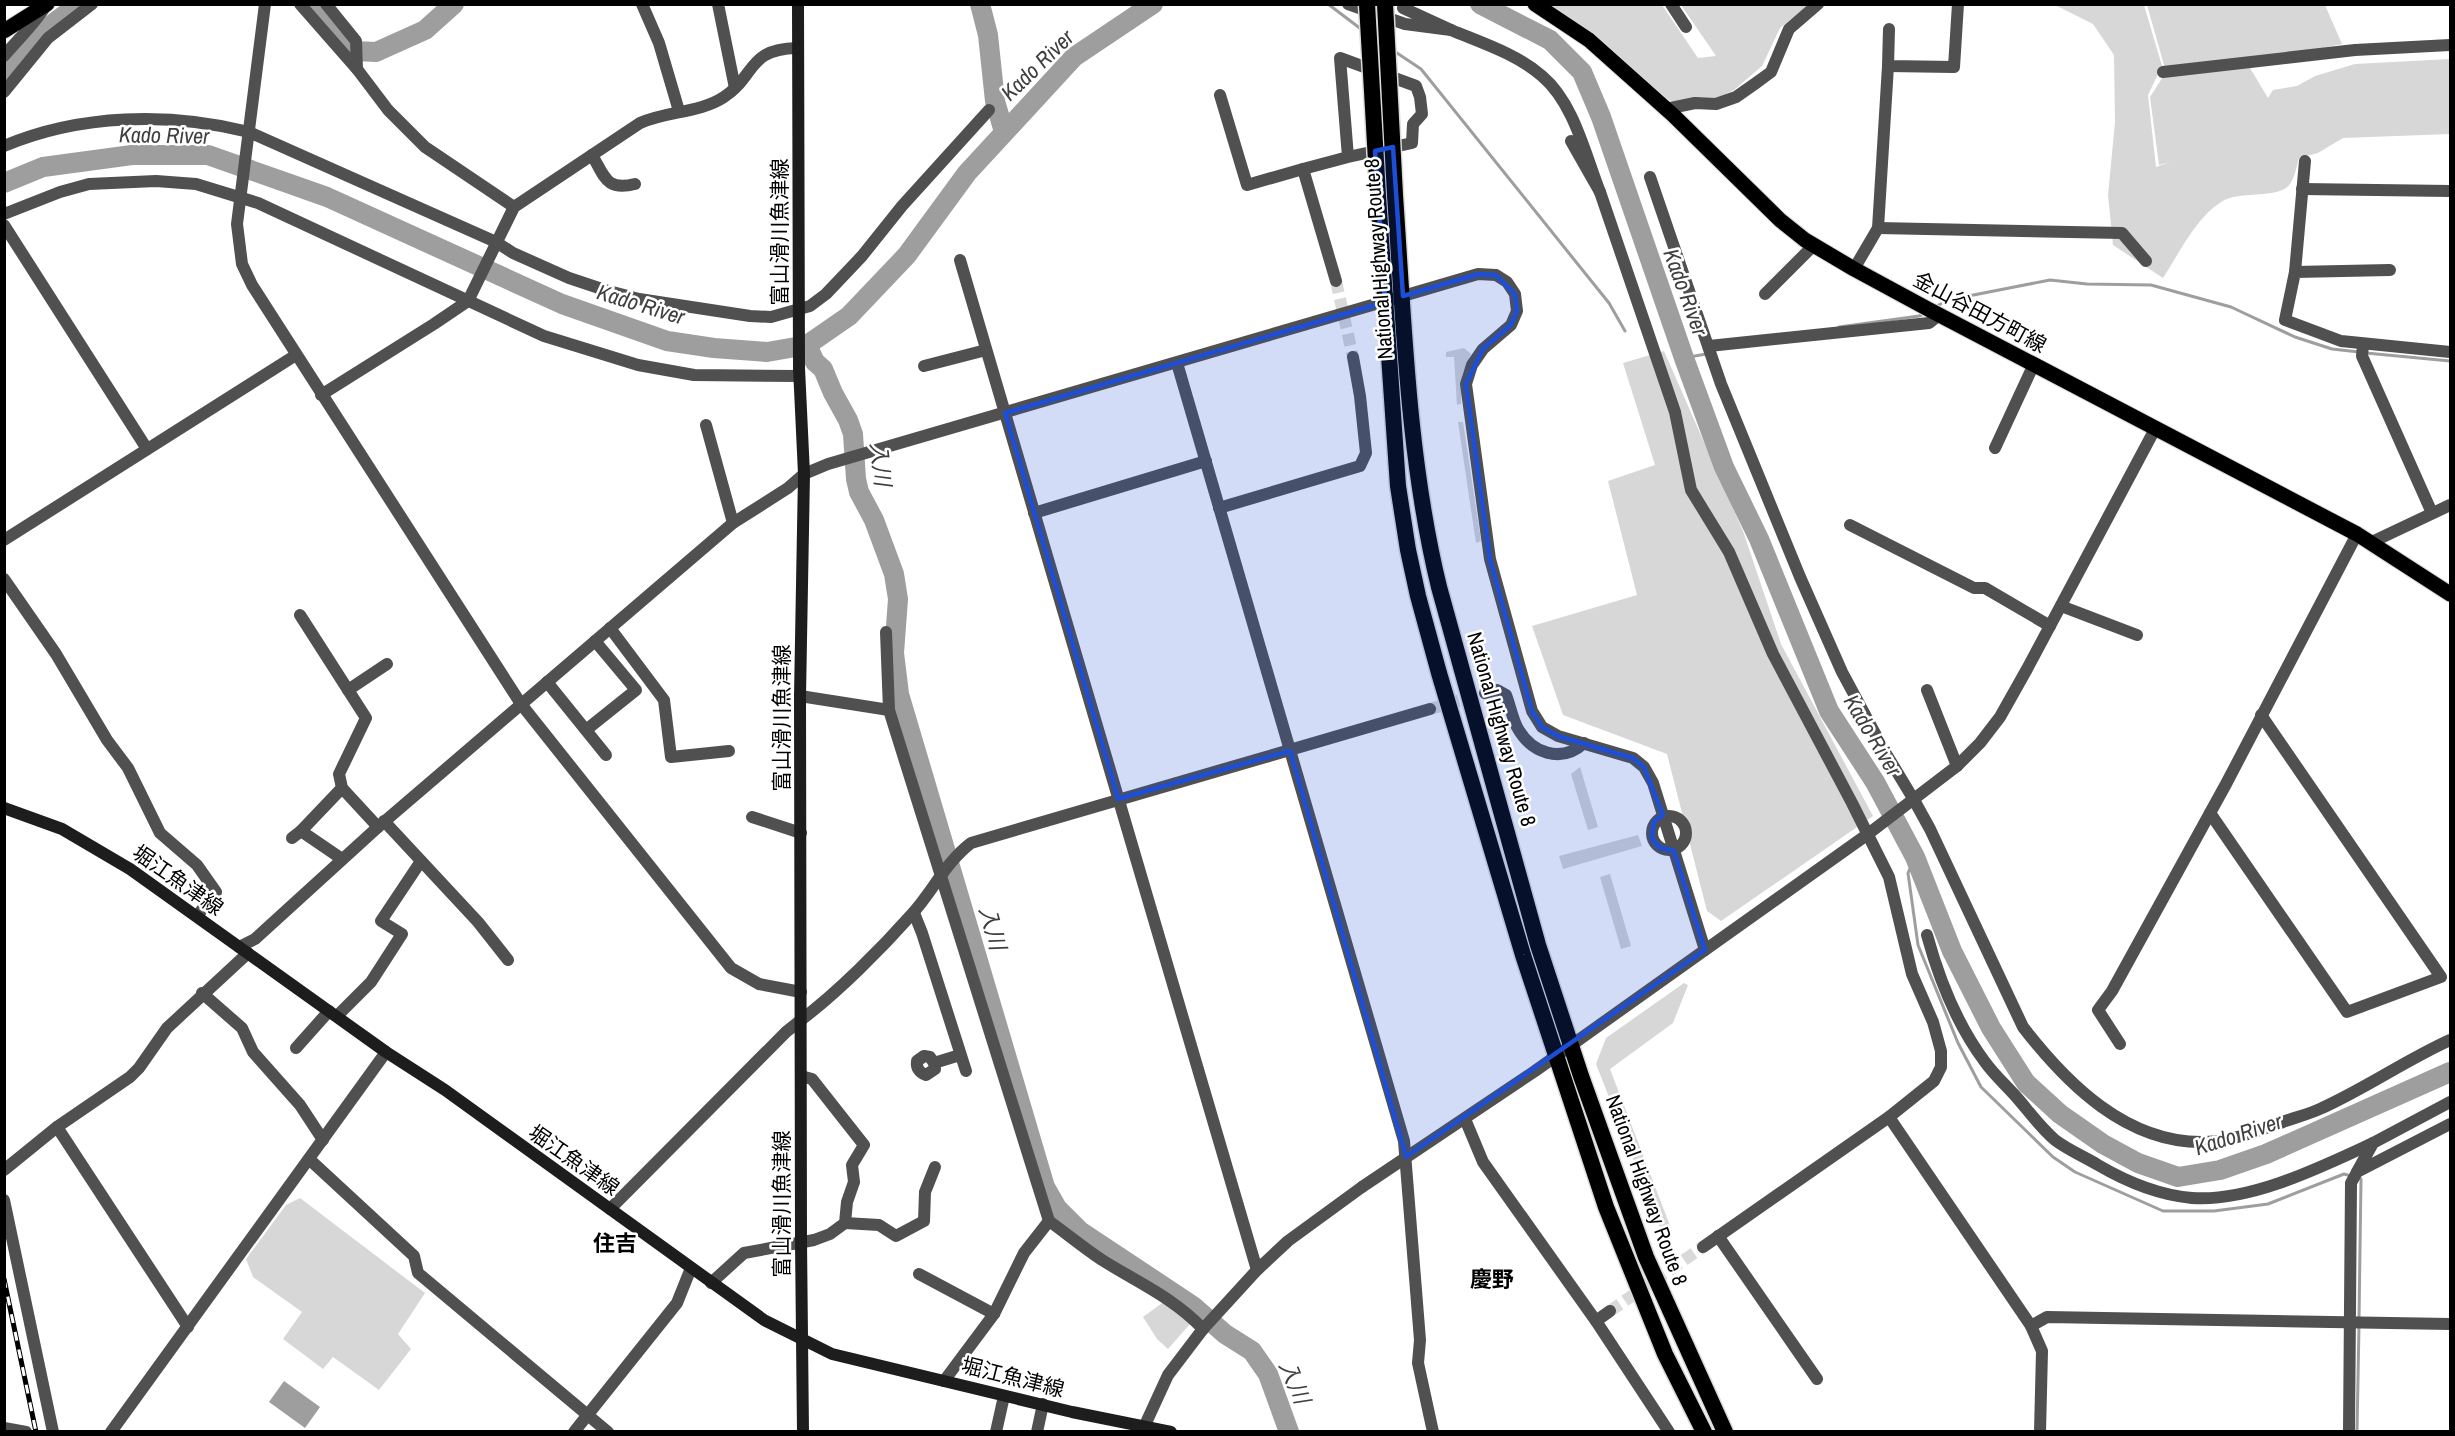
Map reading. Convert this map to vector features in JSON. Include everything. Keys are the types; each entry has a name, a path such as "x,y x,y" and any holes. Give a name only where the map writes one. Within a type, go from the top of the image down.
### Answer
{"highway":[{"name":"National Highway Route 8","path":"1367,4 1377,196 1398,486 1408,550 1439,673 1523,955 1603,1198 1665,1354 1704,1431"},
{"name":"National Highway Route 8","path":"1385,4 1395,195 1412,420 1428,544 1456,653 1538,945 1571,1044 1650,1266 1725,1431"}],"main road":[{"path":"4,31 47,4"},
{"name":"富山滑川魚津線","path":"798,4 798,311 804,474 800,696 803,1431"},
{"name":"金山谷田方町線","path":"1535,4 1589,40 1666,109 1780,220 1814,245 1854,269 2372,542 2451,594"},
{"name":"堀江魚津線","path":"4,808 62,829 82,839 197,916 386,1052 445,1090 764,1320 832,1354 1004,1396 1172,1431"}],"street":[{"path":"4,56 18,39 38,21 47,4"},
{"path":"4,92 48,38 92,4"},
{"path":"265,4 237,224 242,264 252,285 520,704 731,968 759,984 801,992"},
{"path":"300,4 357,69 388,110 425,147 514,207"},
{"path":"326,4 356,41 357,69"},
{"path":"642,4 659,43 679,111"},
{"path":"718,4 735,88"},
{"path":"1348,4 1405,24 1451,30"},
{"path":"1671,4 1686,27"},
{"path":"1666,109 1695,103 1716,104 1736,97 1771,72 1789,29 1818,4"},
{"path":"1888,66 1954,68 1958,4"},
{"path":"1403,8 1521,62 1544,77 1567,108 1600,192 1675,412 1691,489 1729,552 1773,654 1889,877 1912,974 1933,1022 1941,1051 1941,1067 1934,1081 1889,1117 1703,1247"},
{"path":"1854,269 1878,228 1889,29"},
{"path":"2163,72 2355,50 2451,45"},
{"path":"321,395 434,324 470,298 514,207 640,123 654,116 709,105 735,88 750,66 763,56 782,48 798,48"},
{"path":"1220,95 1248,185 1348,157 1412,143 1413,124 1422,114 1416,86 1340,58 1348,157"},
{"path":"4,146 75,124 108,120 196,123 248,134 569,278 639,299 750,316 771,316 798,311 810,306 826,294 989,110"},
{"path":"1571,141 1600,192"},
{"path":"592,155 609,183 620,188 635,184"},
{"path":"2305,161 2295,272 2285,320 2341,341 2451,352"},
{"path":"1303,169 1336,280"},
{"path":"1650,177 1721,384 1800,577 1842,672 1912,801 2023,1027 2045,1056 2099,1106 2145,1132 2170,1139 2203,1142 2258,1133 2320,1109 2422,1053 2451,1040"},
{"path":"4,214 60,192 89,184 128,181 196,184 241,195 470,298 544,336 638,365 694,375 799,372"},
{"path":"2302,189 2451,191"},
{"path":"4,225 147,449"},
{"path":"1878,228 2122,233 2146,261"},
{"path":"1765,294 1814,245"},
{"path":"960,260 1257,1270"},
{"path":"2295,272 2390,270"},
{"path":"4,1170 57,1127 130,1077 167,1028 243,950 381,824 733,523 788,488 804,474 828,464 1479,274 1496,275 1507,282 1515,294 1517,311 1511,325 1483,349 1472,364 1466,384 1490,559 1532,711 1542,727 1558,736 1633,758 1644,767 1653,783 1705,950"},
{"path":"1709,346 1929,323 1933,311"},
{"path":"2363,345 2362,356 2432,513"},
{"path":"924,366 986,351"},
{"path":"4,540 296,355"},
{"path":"1219,508 1359,466 1366,453 1353,357"},
{"path":"1177,363 1404,1141 1420,1340 1418,1364 1433,1431"},
{"path":"1995,448 2034,364"},
{"path":"706,425 733,523"},
{"path":"1153,1428 1168,1375 1203,1329 1257,1270 1288,1241 1362,1187 1465,1119 1705,950 1868,834 1957,766 1980,743 2000,717 2155,429"},
{"path":"1034,513 1206,461"},
{"path":"2372,542 2451,505"},
{"path":"1850,525 1974,588 1985,588 2050,626"},
{"path":"2120,1044 2098,1010 2112,991 2210,813 2357,534"},
{"path":"4,579 56,654 107,740 128,768 160,833 197,865 216,892 197,916"},
{"path":"2061,606 2137,635"},
{"path":"300,615 366,718 339,774 342,788 421,861 478,922 508,960"},
{"path":"610,628 664,700 671,757 729,751"},
{"path":"886,632 889,710 1049,1221 1100,1259 1169,1299 1188,1313 1203,1329"},
{"path":"586,730 636,690 595,641"},
{"path":"348,690 387,664"},
{"path":"547,682 606,755"},
{"path":"1485,693 1497,690 1506,695 1518,727 1527,740 1540,750 1563,756 1575,752 1584,743"},
{"path":"1927,690 1957,766"},
{"path":"800,696 889,710"},
{"path":"610,1209 786,1032 822,1003 914,913 941,873 958,853 971,843 1430,709"},
{"path":"2210,813 2347,1012 2446,976 2261,715"},
{"path":"342,788 296,834 342,859"},
{"path":"1663,815 1653,826 1652,838 1659,847 1674,851"},
{"path":"752,817 801,833"},
{"path":"296,1048 333,1013 371,982 402,934 381,921 421,861"},
{"path":"914,913 966,1071"},
{"path":"1927,935 1936,967 1966,1031 1985,1063 2056,1140 2116,1176 2141,1186 2193,1198 2223,1196 2261,1188 2331,1162 2373,1143 2451,1102"},
{"path":"202,993 242,1028 253,1052 300,1105 323,1140"},
{"path":"111,1431 386,1052"},
{"path":"934,1063 960,1055"},
{"path":"801,1076 812,1079 864,1145 852,1165 854,1182 847,1202 845,1224"},
{"path":"1889,1117 2031,1326 2042,1351 2040,1431"},
{"path":"1465,1119 1483,1162 1596,1321 1668,1431"},
{"path":"2357,1172 2451,1124"},
{"path":"57,1127 188,1327"},
{"path":"2349,1431 2351,1184 2373,1143"},
{"path":"309,1159 414,1256 418,1273 608,1431"},
{"path":"711,1283 744,1253 814,1240 830,1234 845,1224 879,1225 896,1236 924,1221 925,1191 935,1167"},
{"path":"4,1200 53,1431"},
{"path":"945,1381 994,1314 1024,1253 1049,1221"},
{"path":"1718,1236 1817,1379"},
{"path":"574,1431 677,1303 691,1268"},
{"path":"919,1274 994,1314"},
{"path":"1596,1321 1610,1311"},
{"path":"2031,1326 2047,1317 2451,1324"},
{"path":"996,1431 1004,1396"},
{"path":"1036,1431 1043,1404"},
{"path":"7,1429 26,1431"}],"highlighted area":[{"path":"1393,147 1403,296 1478,274 1496,275 1515,294 1517,311 1511,325 1483,349 1466,384 1490,559 1532,711 1542,727 1558,736 1633,758 1644,767 1663,815 1654,822 1652,838 1659,847 1674,851 1705,950 1406,1157 1290,751 1118,799 1005,413 1385,302 1375,151"}],"shaded area":[{"path":"1551,5 1662,5 1698,58 1716,56 1681,5 1809,5 1780,28 1762,66 1734,90 1712,101 1674,103 1646,85 1590,31"},
{"path":"2055,5 2144,5 2162,66 2148,95 2156,167 2170,162 2159,165 2150,97 2166,72 2147,5 2325,5 2342,44 2247,63 2268,98 2273,90 2297,86 2315,76 2355,64 2450,59 2450,134 2343,138 2318,153 2299,158 2293,178 2285,189 2268,194 2229,198 2212,209 2203,217 2163,278 2113,245 2108,195 2115,122 2114,55 2093,24"},
{"path":"1464,348 1471,354 1462,375 1461,404 1457,405 1454,357 1446,357 1446,352"},
{"path":"1664,351 1743,531 1781,644 1873,816 1721,921 1707,911 1667,754 1563,715 1532,626 1637,595 1608,481 1655,465 1623,363"},
{"path":"1458,422 1463,422 1481,541 1476,543"},
{"path":"1580,767 1598,827 1588,830 1571,774"},
{"path":"1638,835 1642,846 1563,869 1559,856"},
{"path":"1610,874 1631,946 1621,949 1600,877"},
{"path":"1684,983 1688,985 1673,1023 1610,1069 1672,1231 1662,1233 1596,1064 1606,1038"},
{"path":"300,1198 425,1293 398,1334 411,1349 379,1390 333,1357 323,1369 283,1339 302,1312 253,1277 246,1259 286,1205"},
{"path":"1165,1301 1190,1324 1168,1349 1157,1339 1143,1317"},
{"path":"284,1381 320,1407 305,1428 269,1402"}],"waterway":[{"path":"4,79 34,38 79,4"},
{"path":"311,4 344,42 355,51 376,52 425,30 454,4"},
{"path":"980,4 988,35 995,101 1004,132"},
{"name":"Kado River","path":"4,183 43,167 132,155 208,155 327,197 562,304 667,341 714,348 767,352 807,345 849,316 907,255 967,173 1074,57 1153,4"},
{"path":"1328,4 1361,29"},
{"name":"Kado River","path":"1480,4 1550,40 1582,72 1601,117 1724,467 1759,539 1829,711 1875,782 1915,857 1952,951 1991,1028 2026,1083 2060,1114 2103,1144 2138,1163 2178,1177 2220,1170 2266,1154 2450,1072"},
{"path":"1394,51 1421,69 1609,303 1625,331"},
{"path":"1935,307 1948,300 2050,280 2087,284 2151,285 2231,307 2295,337 2332,349 2359,352"},
{"path":"1839,327 1924,314"},
{"name":"入川","path":"807,345 815,362 823,369 848,420 853,434 859,492 874,520 894,574 898,599 894,653 899,694 1045,1187 1057,1208 1080,1231 1193,1306 1225,1334 1252,1351 1268,1374 1289,1432"},
{"path":"2366,353 2450,361"},
{"path":"1684,358 1706,354"},
{"path":"1915,857 1908,873 1918,945 1958,1043 1981,1087 2053,1157 2075,1172 2163,1211 2214,1211 2268,1204 2344,1174 2351,1176"},
{"path":"2357,1178 2361,1179 2359,1319"},
{"path":"2357,1432 2359,1325"}],"tunnel":[{"path":"1336,281 1353,357"},
{"path":"1430,709 1485,693"},
{"path":"1610,1311 1703,1247"}],"railway":[{"path":"4,1279 36,1432"}],"district":[{"name":"住吉","path":"615,1243"},
{"name":"慶野","path":"1492,1279"}]}
